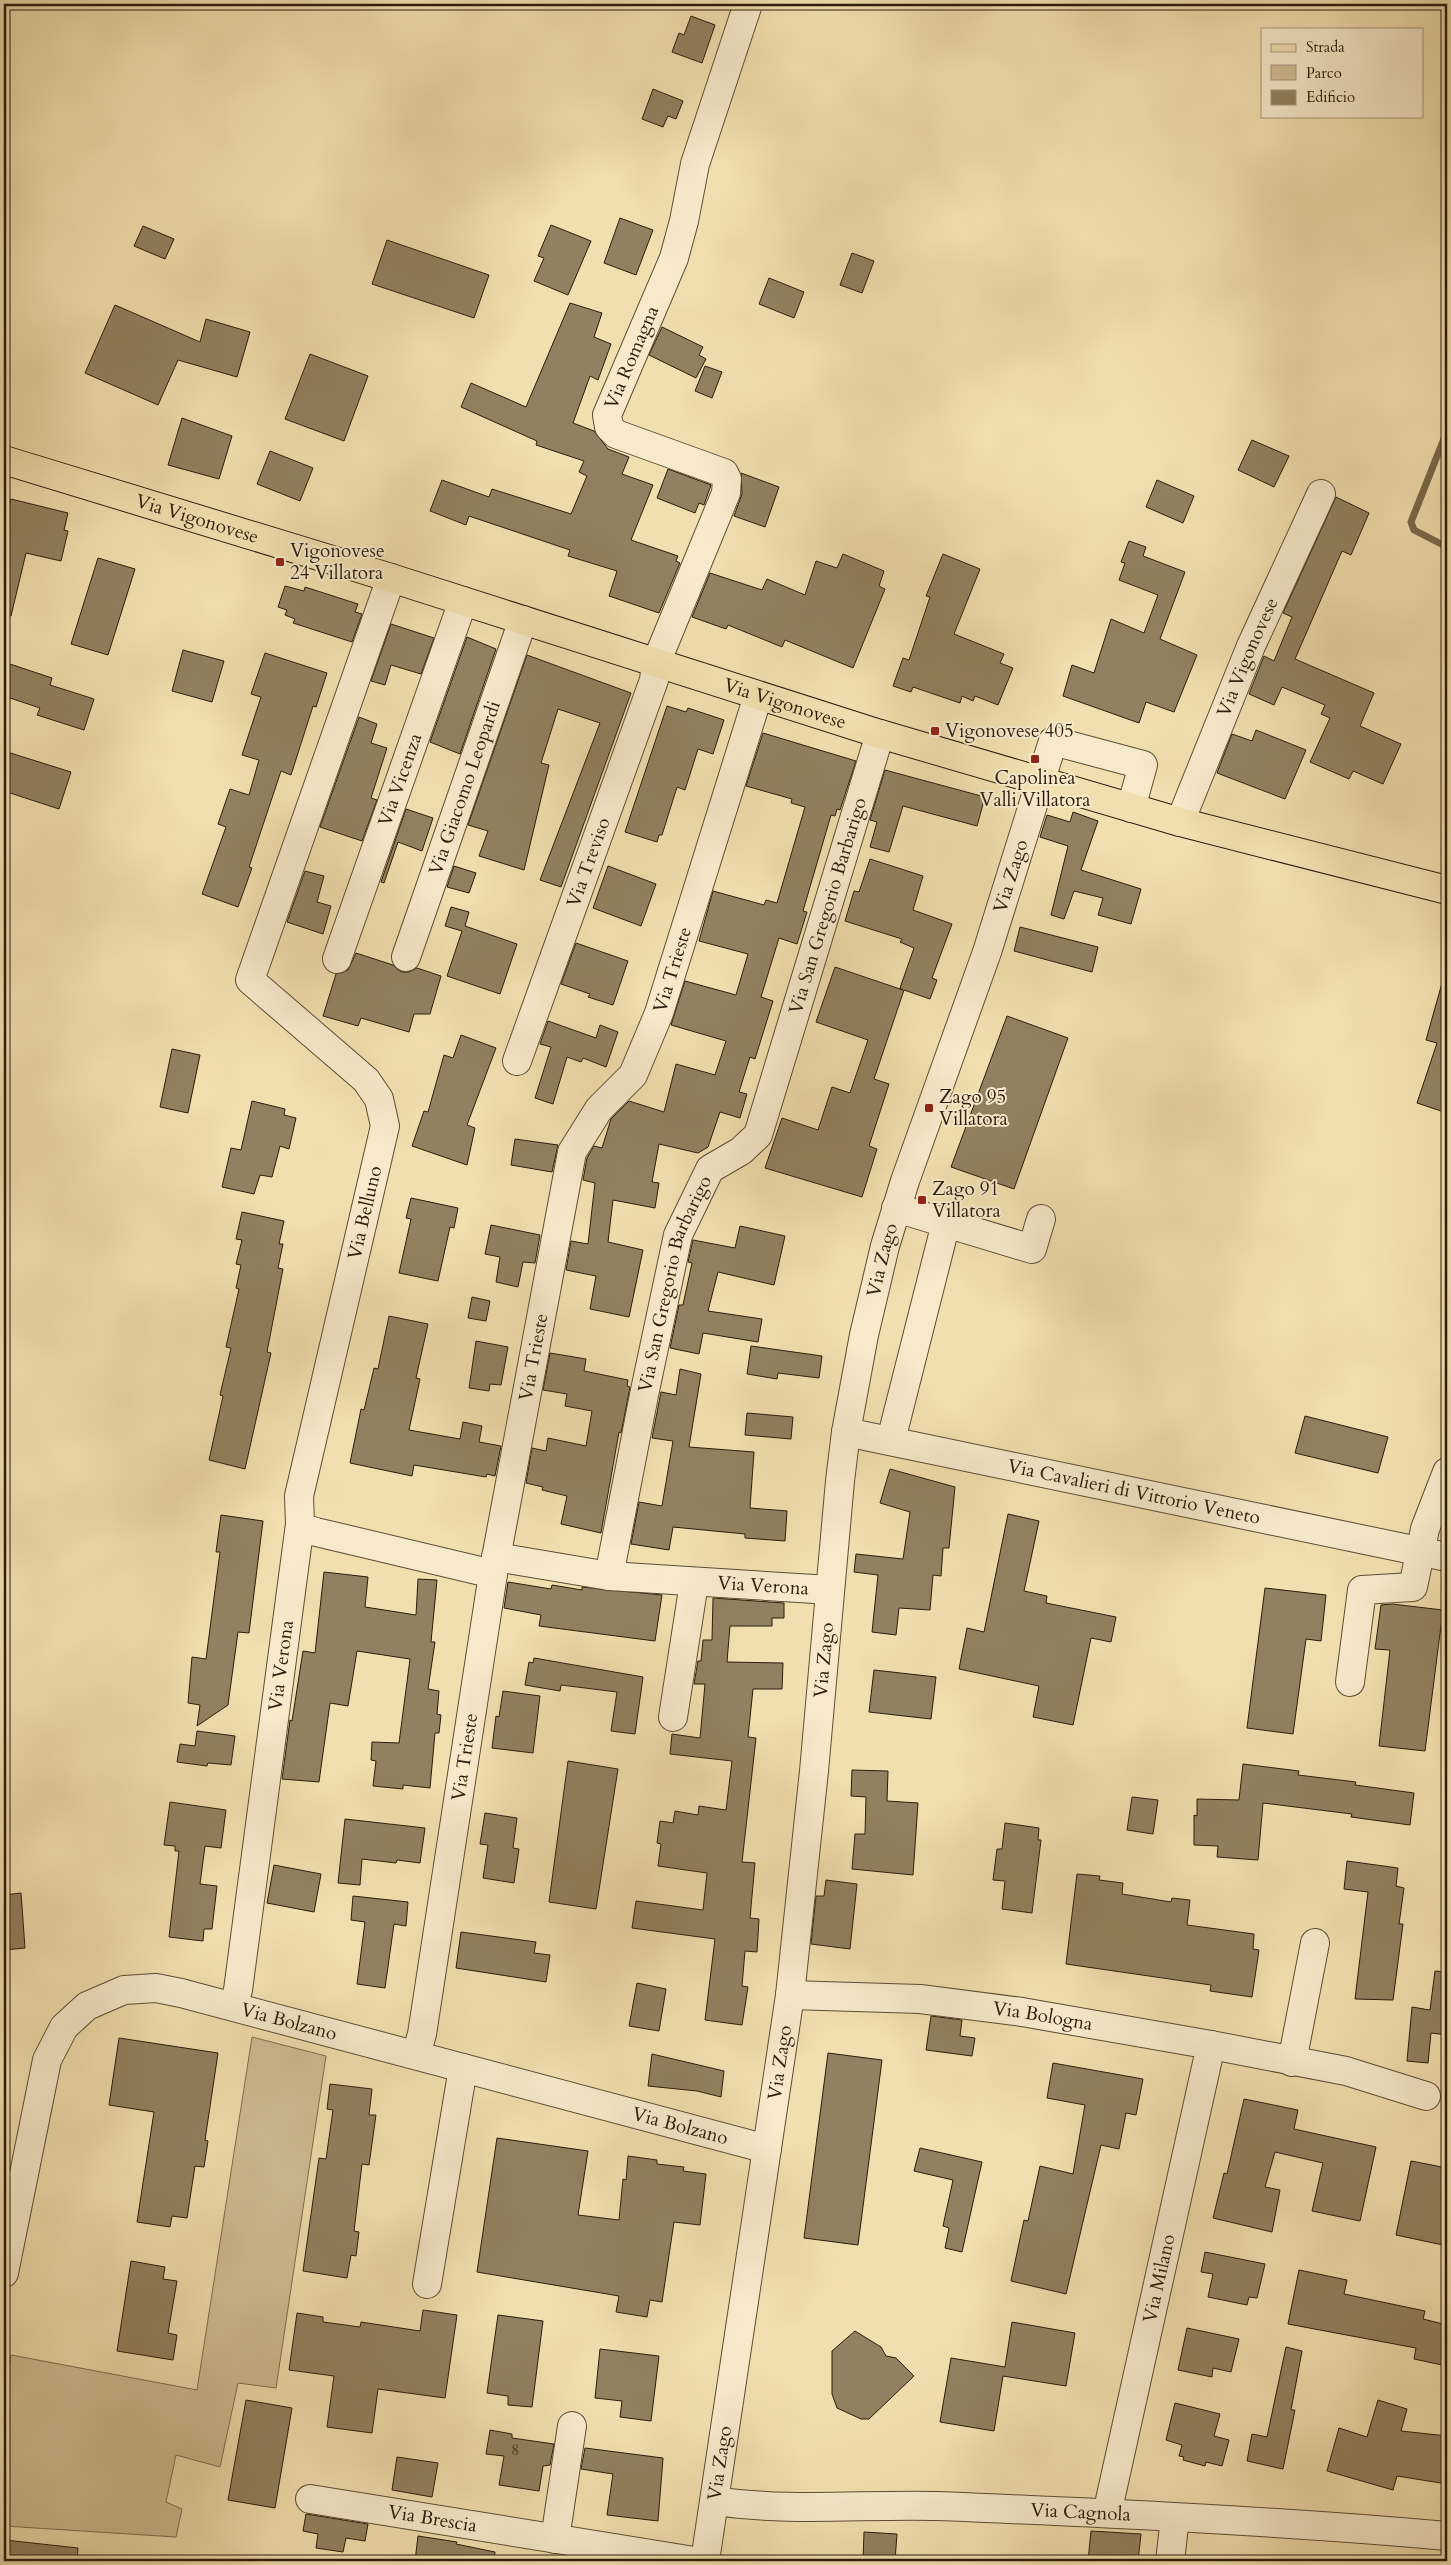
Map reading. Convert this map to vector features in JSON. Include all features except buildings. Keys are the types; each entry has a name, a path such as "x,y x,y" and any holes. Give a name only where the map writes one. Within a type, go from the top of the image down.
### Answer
{"main road":[{"name":"Via Vigonovese","path":"4,460 392,578 880,734 1180,822 1447,890"}],"street":[{"name":"Via Romagna","path":"656,663 726,493 727,478 724,473 616,434 610,427 607,415 674,258 684,221 695,164 748,4"},
{"name":"Via Vigonovese","path":"1180,822 1250,646 1321,494"},
{"name":"Via Belluno","path":"300,1524 299,1496 384,1126 378,1099 366,1080 254,968 392,578"},
{"name":"Via Vicenza","path":"337,959 463,601"},
{"name":"Via Giacomo Leopardi","path":"406,958 523,620"},
{"name":"Via Treviso","path":"517,1061 654,680 656,663"},
{"name":"Via Trieste","path":"416,2055 422,2034 494,1565 572,1152 599,1110 633,1075 659,1013 758,696"},
{"name":"Via San Gregorio Barbarigo","path":"609,1576 644,1395 678,1235 710,1169 741,1151 758,1135 880,734"},
{"name":"Via Zago","path":"705,2561 790,1995 814,1771 846,1432 864,1335 896,1208 932,1101 987,952 1053,740 1143,765 1131,808"},
{"path":"896,1208 1032,1249 1041,1219"},
{"path":"891,1440 946,1223"},
{"name":"Via Cavalieri di Vittorio Veneto","path":"846,1432 1447,1557"},
{"path":"1350,1682 1362,1590 1413,1587 1425,1530 1447,1472"},
{"name":"Via Verona","path":"300,1524 306,1530 494,1565 694,1583 830,1590"},
{"name":"Via Verona","path":"233,2006 238,1990 259,1845 300,1524"},
{"name":"Via Verona","path":"673,1717 694,1583"},
{"path":"1292,2062 1314,1943"},
{"name":"Via Bolzano","path":"4,2273 38,2096 47,2060 64,2027 87,2006 124,1990 156,1988 233,2006 767,2149"},
{"name":"Via Bologna","path":"790,1995 920,1998 1022,2012 1346,2071 1426,2096"},
{"name":"Via Milano","path":"1109,2513 1110,2500 1211,2045"},
{"path":"427,2284 463,2068"},
{"path":"555,2539 572,2426"},
{"name":"Via Brescia","path":"310,2499 694,2561"},
{"name":"Via Cagnola","path":"715,2501 743,2505 911,2505 1109,2513 1447,2536"},
{"path":"1170,2561 1175,2518"}],"green space":[{"path":"252,2037 326,2056 276,2388 238,2383 220,2467 176,2455 166,2502 182,2509 176,2537 4,2526 4,2406 11,2355 197,2390"}],"waterway":[{"path":"1447,431 1411,522 1414,530 1447,547"}],"place":[{"name":"Vigonovese 24 Villatora","path":"280,562"},
{"name":"Vigonovese 405","path":"935,731"},
{"name":"Capolinea Valli Villatora","path":"1035,759"},
{"name":"Zago 95 Villatora","path":"929,1108"},
{"name":"Zago 91 Villatora","path":"922,1200"}]}
